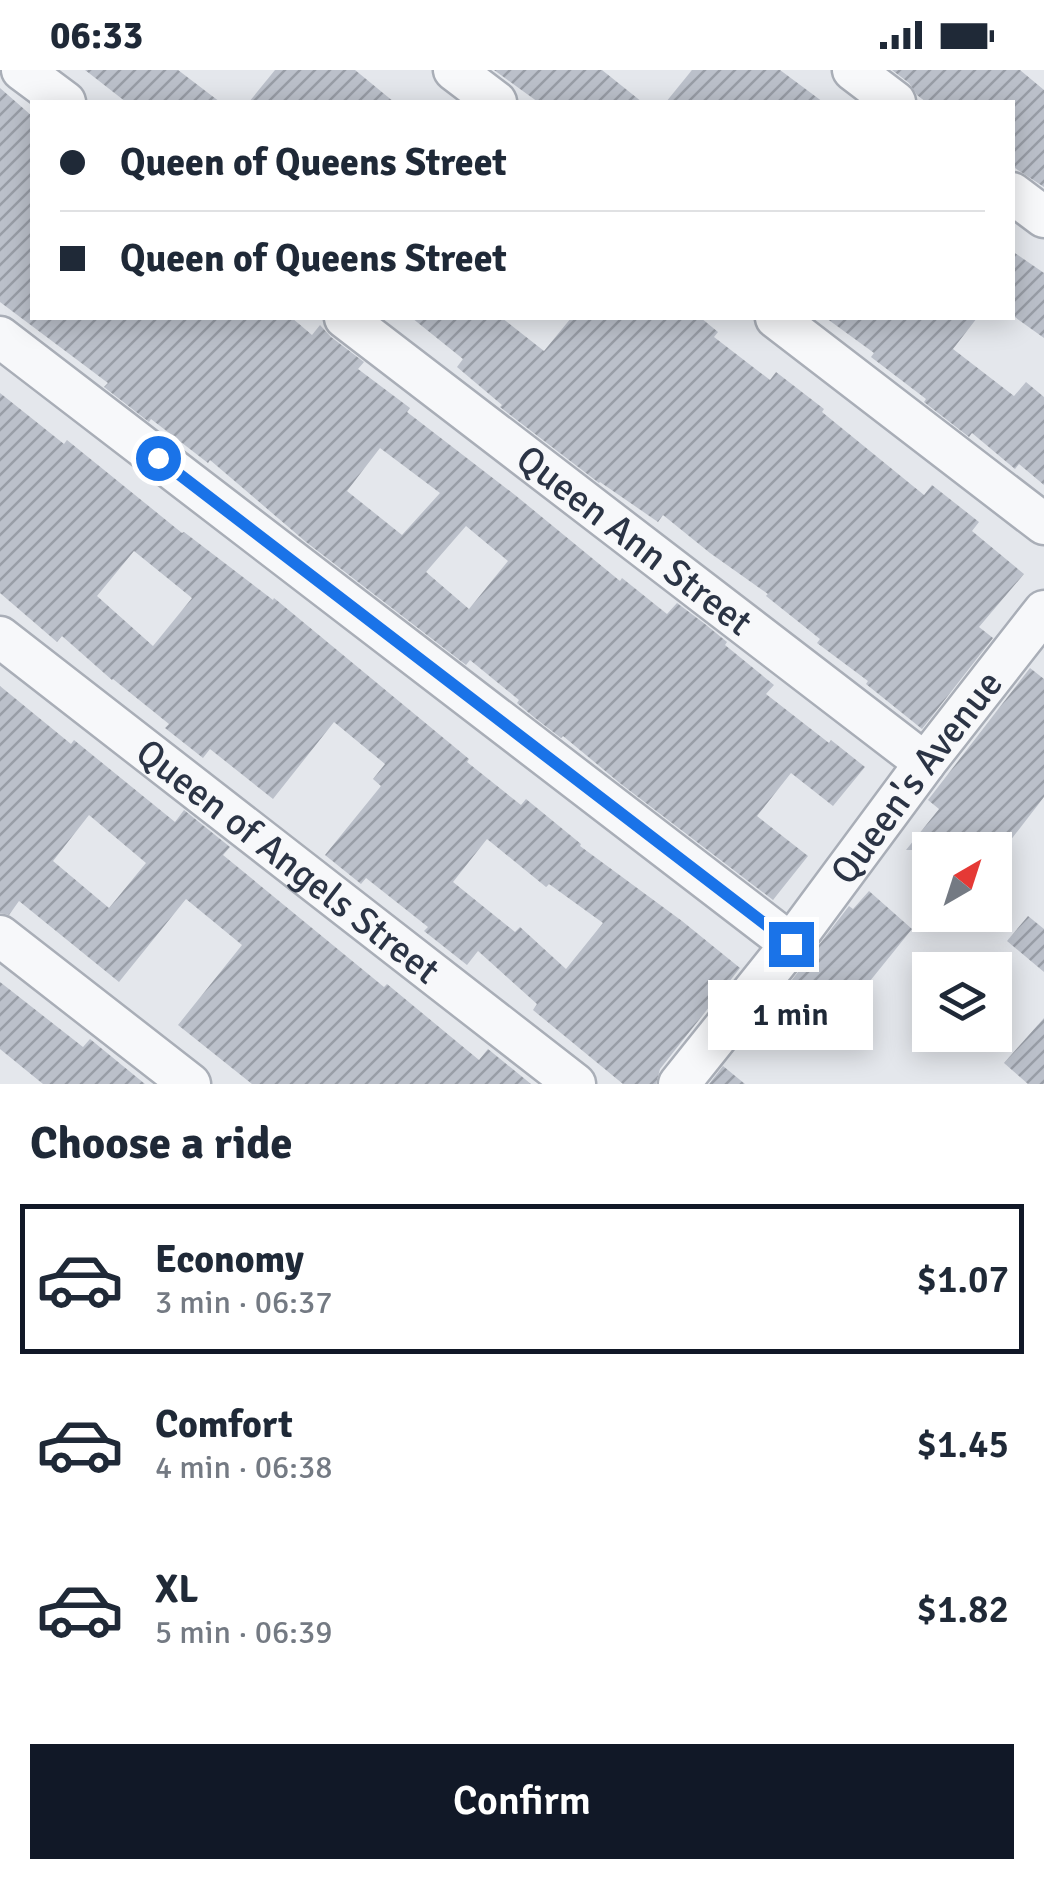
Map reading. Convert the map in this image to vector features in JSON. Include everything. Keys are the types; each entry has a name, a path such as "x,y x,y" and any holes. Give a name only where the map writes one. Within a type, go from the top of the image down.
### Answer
{"street":[{"path":"22,70 62,100"},
{"path":"454,70 493,100"},
{"path":"853,70 892,100"},
{"path":"1015,194 1044,217"},
{"name":"Queen Ann Street","path":"348,320 925,763"},
{"path":"779,320 1044,524"},
{"path":"0,337 791,944"},
{"name":"Queen's Avenue","path":"679,1084 791,944 1044,611"},
{"name":"Queen of Angels Street","path":"0,637 575,1084"},
{"path":"0,936 190,1084"}],"building":[{"path":"85,70 178,70 217,100 123,100"},
{"path":"275,70 355,70 392,100 251,100"},
{"path":"494,70 602,70 640,100 535,100"},
{"path":"692,70 780,70 820,100 668,100"},
{"path":"892,70 1020,70 1044,90 1044,187 1015,168 1015,100 923,100"},
{"path":"0,88 30,114 30,320 294,320 312,335 320,325 364,362 358,369 410,408 407,412 620,581 622,578 667,614 677,603 705,624 774,685 766,694 865,767 833,806 791,773 757,816 808,856 773,900 535,718 470,660 466,665 306,542 210,460 208,463 104,387 108,383 0,302","holes":["380,448 440,493 402,535 347,491","466,526 508,561 469,609 426,572"]},
{"path":"1015,253 1044,273 1044,338 1015,317"},
{"path":"414,320 505,320 544,351 569,320 703,320 718,332 714,337 770,380 776,372 924,495 932,485 979,522 972,531 1024,574 979,627 993,638 922,729 817,643 820,639 768,594 663,515 658,522 599,483 500,407 457,367 463,359"},
{"path":"829,320 975,320 953,349 1014,396 1026,382 1044,397 1044,485 1019,464 1015,469 972,433 969,437 871,357 874,353"},
{"path":"0,393 64,444 67,440 182,533 274,598 521,805 526,799 580,846 740,968 660,1069 656,1084 623,1084 533,1010 537,1004 478,951 467,965 424,931 428,927 366,878 361,884 325,855 381,786 373,779 385,764 334,722 273,799 210,749 203,758 165,728 169,724 62,636 57,642 0,593","holes":["134,551 192,598 153,646 97,596","487,839 546,887 549,884 603,923 566,969 520,927 515,932 453,882"]},
{"path":"1030,668 1044,679 1044,797 1012,838 1012,832 920,832 939,809 928,800"},
{"path":"0,686 175,822 184,810 230,847 223,855 479,1060 488,1049 531,1084 252,1084 178,1025 242,945 186,899 119,982 19,901 9,915 0,913","holes":["89,815 146,863 109,908 53,861"]},
{"path":"869,891 912,929 853,1002 860,1007 827,1050 771,1007 849,906 853,909"},
{"path":"1028,916 1044,929 1044,972 1007,941"},
{"path":"0,982 83,1047 90,1039 145,1084 43,1084 0,1049"},
{"path":"1044,1018 1044,1084 1028,1084 1004,1063"},
{"path":"723,1066 745,1084 709,1084"}],"route":[{"path":"158,458 791,944"}]}
